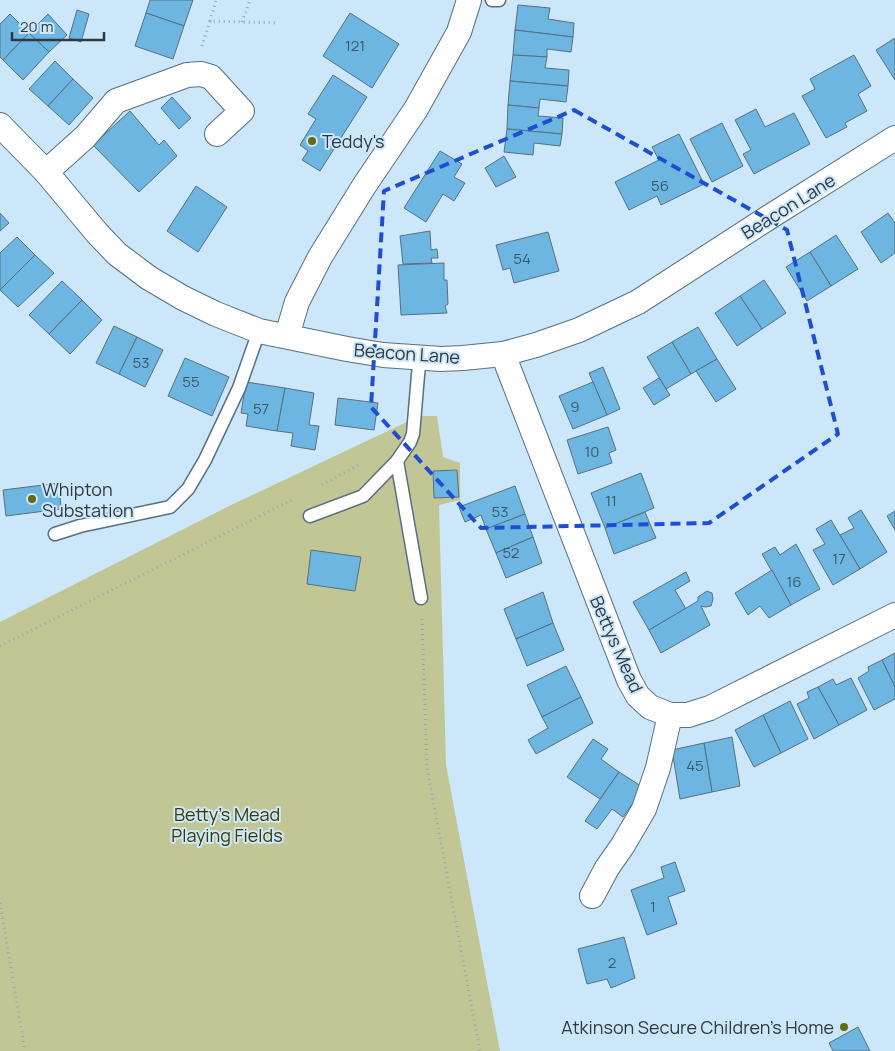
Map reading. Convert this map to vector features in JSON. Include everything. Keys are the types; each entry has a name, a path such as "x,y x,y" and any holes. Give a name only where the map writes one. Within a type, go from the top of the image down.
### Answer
{"street":[{"path":"287,336 297,302 320,257 364,186 421,101 459,32 469,0"},
{"path":"46,172 85,136 116,101 186,75 201,74 211,77 242,110 217,134"},
{"name":"Beacon Lane","path":"0,125 46,172 117,254 149,278 183,298 216,314 259,331 356,351 420,358 463,358 503,354 579,330 638,302 895,138"},
{"name":"Bettys Mead","path":"503,354 629,680 638,696 650,708 670,715 688,716 710,708 895,615"},
{"path":"592,896 607,868 624,845 644,808 658,768 670,715"}],"lane":[{"path":"492,0 499,0"},
{"path":"55,534 80,526 170,507 188,489 205,460 239,388 259,331"},
{"path":"310,516 363,496 397,461 413,434 420,358"},
{"path":"397,461 421,598"}],"path":[{"path":"193,75 216,0"},
{"path":"242,22 250,0"},
{"path":"210,21 278,23"},
{"path":"321,486 362,463"},
{"path":"0,646 297,498"},
{"path":"421,598 427,768 480,1051"},
{"path":"0,903 25,1051"}],"highlighted area":[{"path":"574,110 787,230 838,434 709,523 481,528 371,407 384,191"}],"green space":[{"name":"Betty's Mead Playing Fields","path":"421,416 437,416 443,457 460,463 460,500 439,505 446,765 500,1051 0,1051 0,622 231,505"}],"building":[{"path":"150,0 193,0 184,26 146,13"},
{"path":"518,5 550,8 548,19 574,23 573,37 515,30"},
{"path":"77,10 89,14 81,42 69,38"},
{"path":"146,13 184,26 173,59 135,46"},
{"path":"350,13 399,44 372,88 323,56"},
{"path":"10,14 29,33 3,60 0,57 0,24"},
{"path":"48,14 67,35 49,52 29,33"},
{"path":"515,30 573,37 571,52 547,49 547,57 513,55"},
{"path":"29,33 49,52 23,80 3,60"},
{"path":"895,38 895,80 876,50"},
{"path":"513,55 547,57 545,68 569,70 568,86 510,81"},
{"path":"854,55 871,86 858,94 867,111 845,123 847,127 826,138 802,96 815,89 810,79"},
{"path":"55,61 73,79 48,106 29,89"},
{"path":"333,75 367,97 320,171 302,160 308,151 300,145 316,119 308,114"},
{"path":"73,79 93,98 69,125 48,106"},
{"path":"510,81 568,86 566,102 540,99 539,108 508,105"},
{"path":"172,97 191,118 179,129 161,108"},
{"path":"508,105 539,108 538,116 563,118 562,134 507,129"},
{"path":"756,109 765,127 794,113 810,144 754,174 743,154 751,150 735,120"},
{"path":"130,111 159,145 164,140 177,156 139,192 93,145"},
{"path":"722,123 743,166 712,182 690,139"},
{"path":"507,129 562,134 560,146 534,143 533,155 504,152"},
{"path":"679,134 704,184 661,205 657,196 629,210 615,182 659,160 652,147"},
{"path":"440,151 462,164 454,177 465,183 454,201 443,194 426,222 404,208"},
{"path":"504,156 516,177 496,187 485,168"},
{"path":"196,186 227,207 198,252 167,231"},
{"path":"0,213 9,223 0,231"},
{"path":"888,213 895,223 895,253 881,263 861,232"},
{"path":"430,231 431,250 437,249 438,258 431,258 432,263 403,264 400,236"},
{"path":"548,232 559,271 514,283 510,268 503,270 496,245"},
{"path":"836,235 858,269 831,286 810,252"},
{"path":"17,237 35,255 0,290 0,253"},
{"path":"810,252 831,286 807,301 786,267"},
{"path":"35,255 54,273 18,307 0,290"},
{"path":"444,263 444,280 447,280 448,304 445,306 447,313 401,315 398,265"},
{"path":"764,280 786,313 762,329 740,296"},
{"path":"62,281 82,300 49,334 29,315"},
{"path":"740,296 762,329 737,346 715,313"},
{"path":"82,300 102,320 70,354 49,334"},
{"path":"114,326 137,337 119,374 96,363"},
{"path":"698,327 717,359 691,374 672,342"},
{"path":"137,337 163,350 145,387 119,374"},
{"path":"672,342 691,374 666,389 647,357"},
{"path":"185,358 229,377 212,416 168,396"},
{"path":"717,359 736,389 716,402 696,371"},
{"path":"603,367 620,409 607,415 589,373"},
{"path":"659,378 670,395 654,405 643,388"},
{"path":"246,382 285,388 277,431 246,426 248,414 241,413"},
{"path":"593,382 607,415 573,429 559,396"},
{"path":"285,388 314,393 309,425 319,426 315,450 291,446 293,433 277,431"},
{"path":"338,398 378,403 374,430 335,425"},
{"path":"608,427 616,450 609,453 612,463 578,474 567,440"},
{"path":"457,470 459,497 434,498 433,471"},
{"path":"641,473 654,508 605,528 591,493"},
{"name":"Whipton Substation","path":"59,483 61,509 6,516 3,490"},
{"path":"515,486 525,514 486,529 481,515 465,522 459,507"},
{"path":"861,510 887,552 860,569 840,535 854,528 848,518"},
{"path":"895,511 895,530 887,516"},
{"path":"645,512 656,538 614,554 605,528"},
{"path":"525,514 533,537 496,553 486,529"},
{"path":"831,520 860,569 833,585 813,550 825,544 816,529"},
{"path":"533,537 542,563 506,578 496,553"},
{"path":"796,544 820,589 791,605 762,554 775,547 780,555"},
{"path":"311,550 361,557 355,591 307,584"},
{"path":"772,570 791,605 769,618 760,606 748,615 735,593"},
{"path":"686,572 690,581 675,590 686,609 649,630 633,602"},
{"path":"707,591 712,593 711,606 701,606 710,625 661,653 649,630 698,601 698,597"},
{"path":"543,592 553,623 516,639 504,609"},
{"path":"553,623 564,650 527,666 516,639"},
{"path":"895,653 895,687 882,660"},
{"path":"882,660 895,687 895,699 874,710 858,678 869,671 868,667"},
{"path":"566,666 581,697 542,717 527,685"},
{"path":"851,678 867,710 839,725 818,687 833,679 836,685"},
{"path":"818,687 839,725 814,739 797,704 809,698 807,692"},
{"path":"581,697 593,723 536,754 528,740 548,728 542,717"},
{"path":"790,701 808,739 781,753 763,715"},
{"path":"763,715 781,753 754,767 735,730"},
{"path":"732,737 740,786 712,792 704,743"},
{"path":"593,739 608,749 601,759 619,772 600,799 567,777"},
{"path":"704,743 712,792 680,799 672,750"},
{"path":"619,772 644,788 623,817 612,809 597,829 585,821"},
{"path":"675,862 685,891 668,897 677,924 647,935 631,890 664,878 661,867"},
{"path":"624,937 635,978 611,988 607,979 587,984 578,949"},
{"path":"858,1027 870,1051 833,1051 829,1043"}],"place":[{"name":"Teddy's","path":"312,141"},
{"name":"Whipton Substation","path":"32,499"},
{"name":"Atkinson Secure Children's Home","path":"844,1027"}]}
